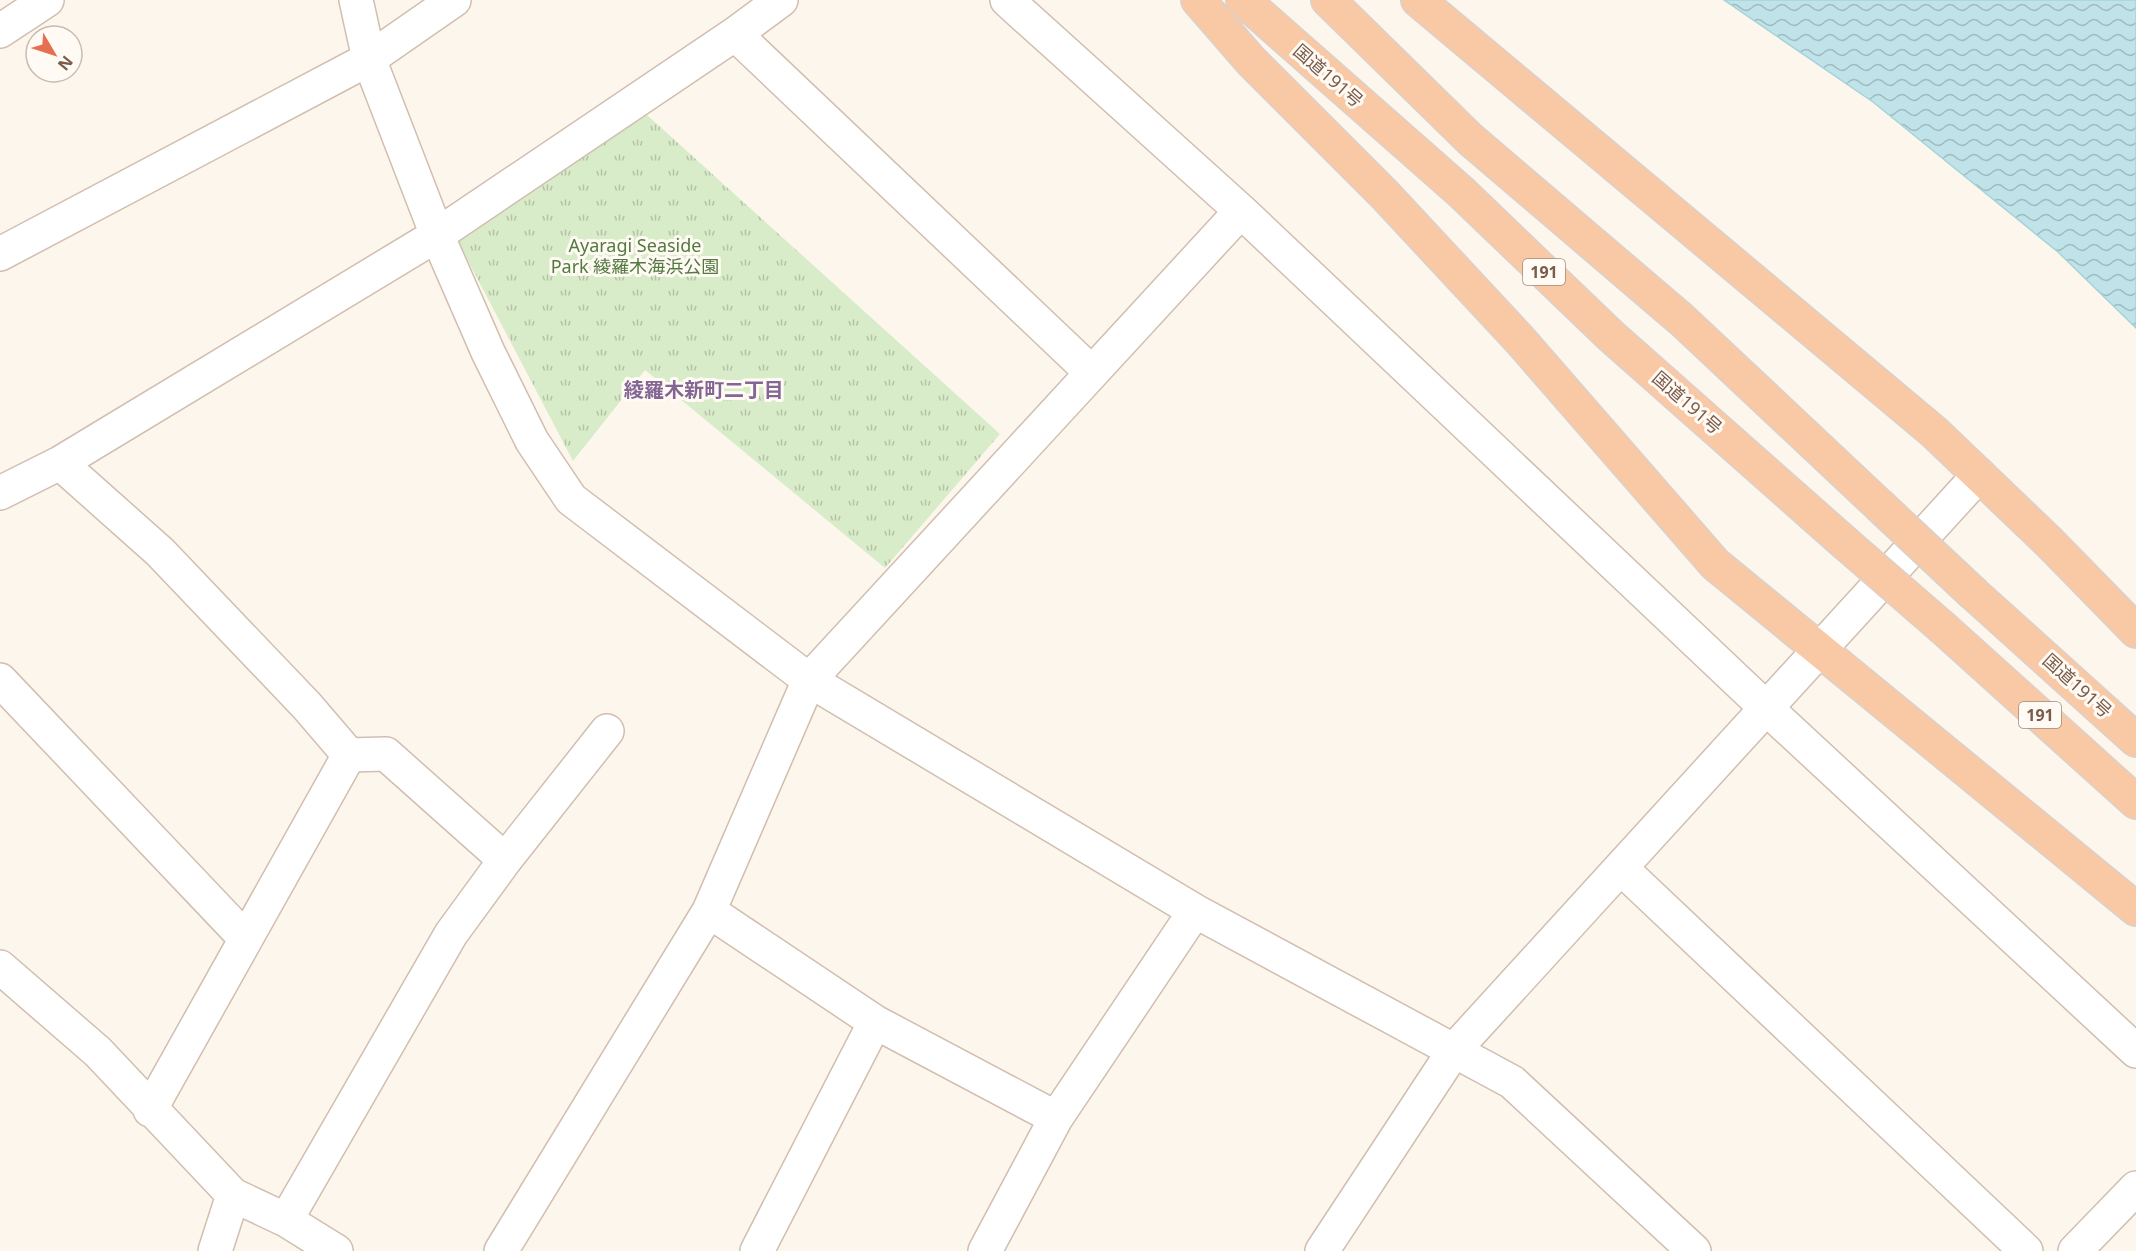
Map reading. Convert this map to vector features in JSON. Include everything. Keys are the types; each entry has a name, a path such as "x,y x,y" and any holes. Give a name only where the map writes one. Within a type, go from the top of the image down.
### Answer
{"highway":[{"path":"1198,0 1251,61 1385,195 1520,340 1715,564 2136,909"},
{"name":"国道191号","path":"1243,0 1461,192 1611,336 1943,628 2136,802"},
{"name":"国道191号","path":"1328,0 1470,139 1682,320 1974,594 2136,740"},
{"path":"1419,0 1934,432 2136,631"}],"street":[{"path":"0,31 47,0"},
{"path":"356,0 369,59 437,235 488,352 532,441 571,499 809,680 1195,911 1455,1049 1512,1082 1694,1251"},
{"path":"0,254 369,59 454,0"},
{"path":"0,494 60,463 437,235 735,34 781,0"},
{"path":"1007,0 1241,211 1765,707 2136,1051"},
{"path":"735,34 1091,372"},
{"path":"501,1251 709,911 809,680 1241,211"},
{"path":"60,463 160,552 307,706 349,755"},
{"path":"1322,1251 1455,1049 1622,869 1765,707 1979,476"},
{"path":"0,680 245,938"},
{"path":"286,1220 451,934 607,731"},
{"path":"349,755 386,754 506,860"},
{"path":"150,1110 349,755"},
{"path":"1622,869 2026,1251"},
{"path":"709,911 875,1022 1056,1118"},
{"path":"985,1251 1056,1118 1195,911"},
{"path":"4,979 98,1052 150,1110 233,1195 286,1220 336,1251"},
{"path":"757,1251 875,1022"},
{"path":"2075,1251 2136,1188"},
{"path":"215,1251 233,1195"}],"green space":[{"name":"Ayaragi Seaside Park 綾羅木海浜公園","path":"647,115 1000,434 885,568 645,370 573,461 455,236"}],"water":[{"path":"1724,0 2136,0 2136,328 2058,252 1873,102"}],"district":[{"name":"綾羅木新町二丁目","path":"704,390"}]}
